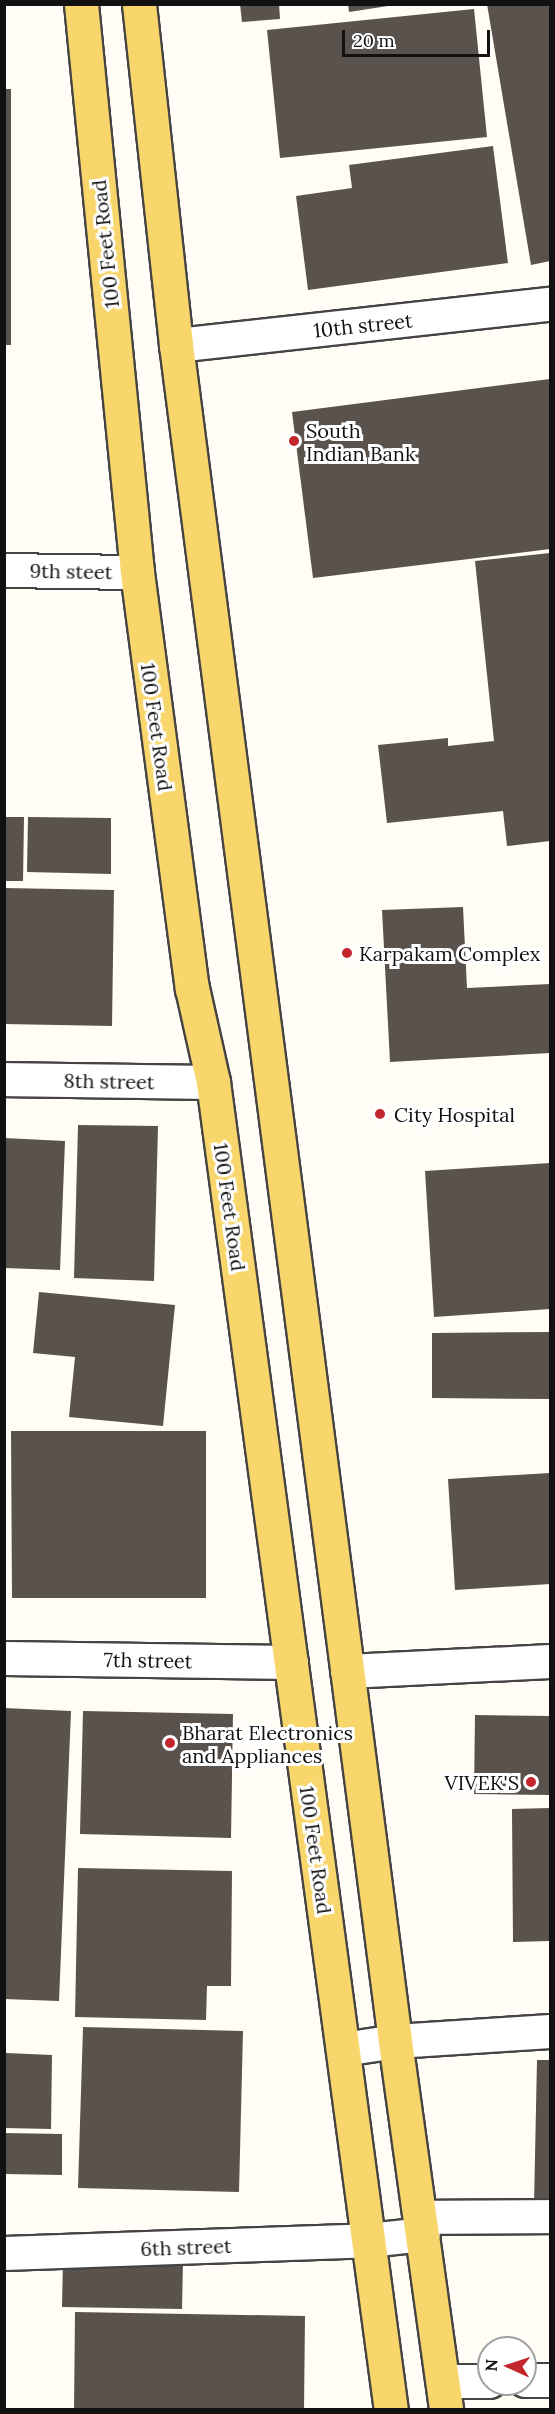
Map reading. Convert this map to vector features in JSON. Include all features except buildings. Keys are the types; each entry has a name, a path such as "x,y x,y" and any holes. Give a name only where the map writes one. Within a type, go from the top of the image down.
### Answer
{"main road":[{"name":"100 Feet Road","path":"81,4 137,572 192,988 213,1082 392,2409"},
{"path":"139,4 176,345 395,2041 445,2395"}],"street":[{"name":"10th street","path":"176,345 550,304"},
{"name":"9th steet","path":"4,570 137,572"},
{"name":"8th street","path":"4,1079 213,1082"},
{"name":"7th street","path":"4,1658 291,1662"},
{"path":"347,1671 550,1660"},
{"path":"343,2049 395,2041 550,2031"},
{"name":"6th street","path":"4,2253 368,2240 422,2226 550,2216"},
{"path":"445,2395 477,2384"}],"place":[{"name":"South Indian Bank","path":"294,441"},
{"name":"Karpakam Complex","path":"347,953"},
{"name":"City Hospital","path":"380,1114"},
{"name":"Bharat Electronics and Appliances","path":"170,1743"},
{"name":"VIVEK'S","path":"531,1782"}]}
